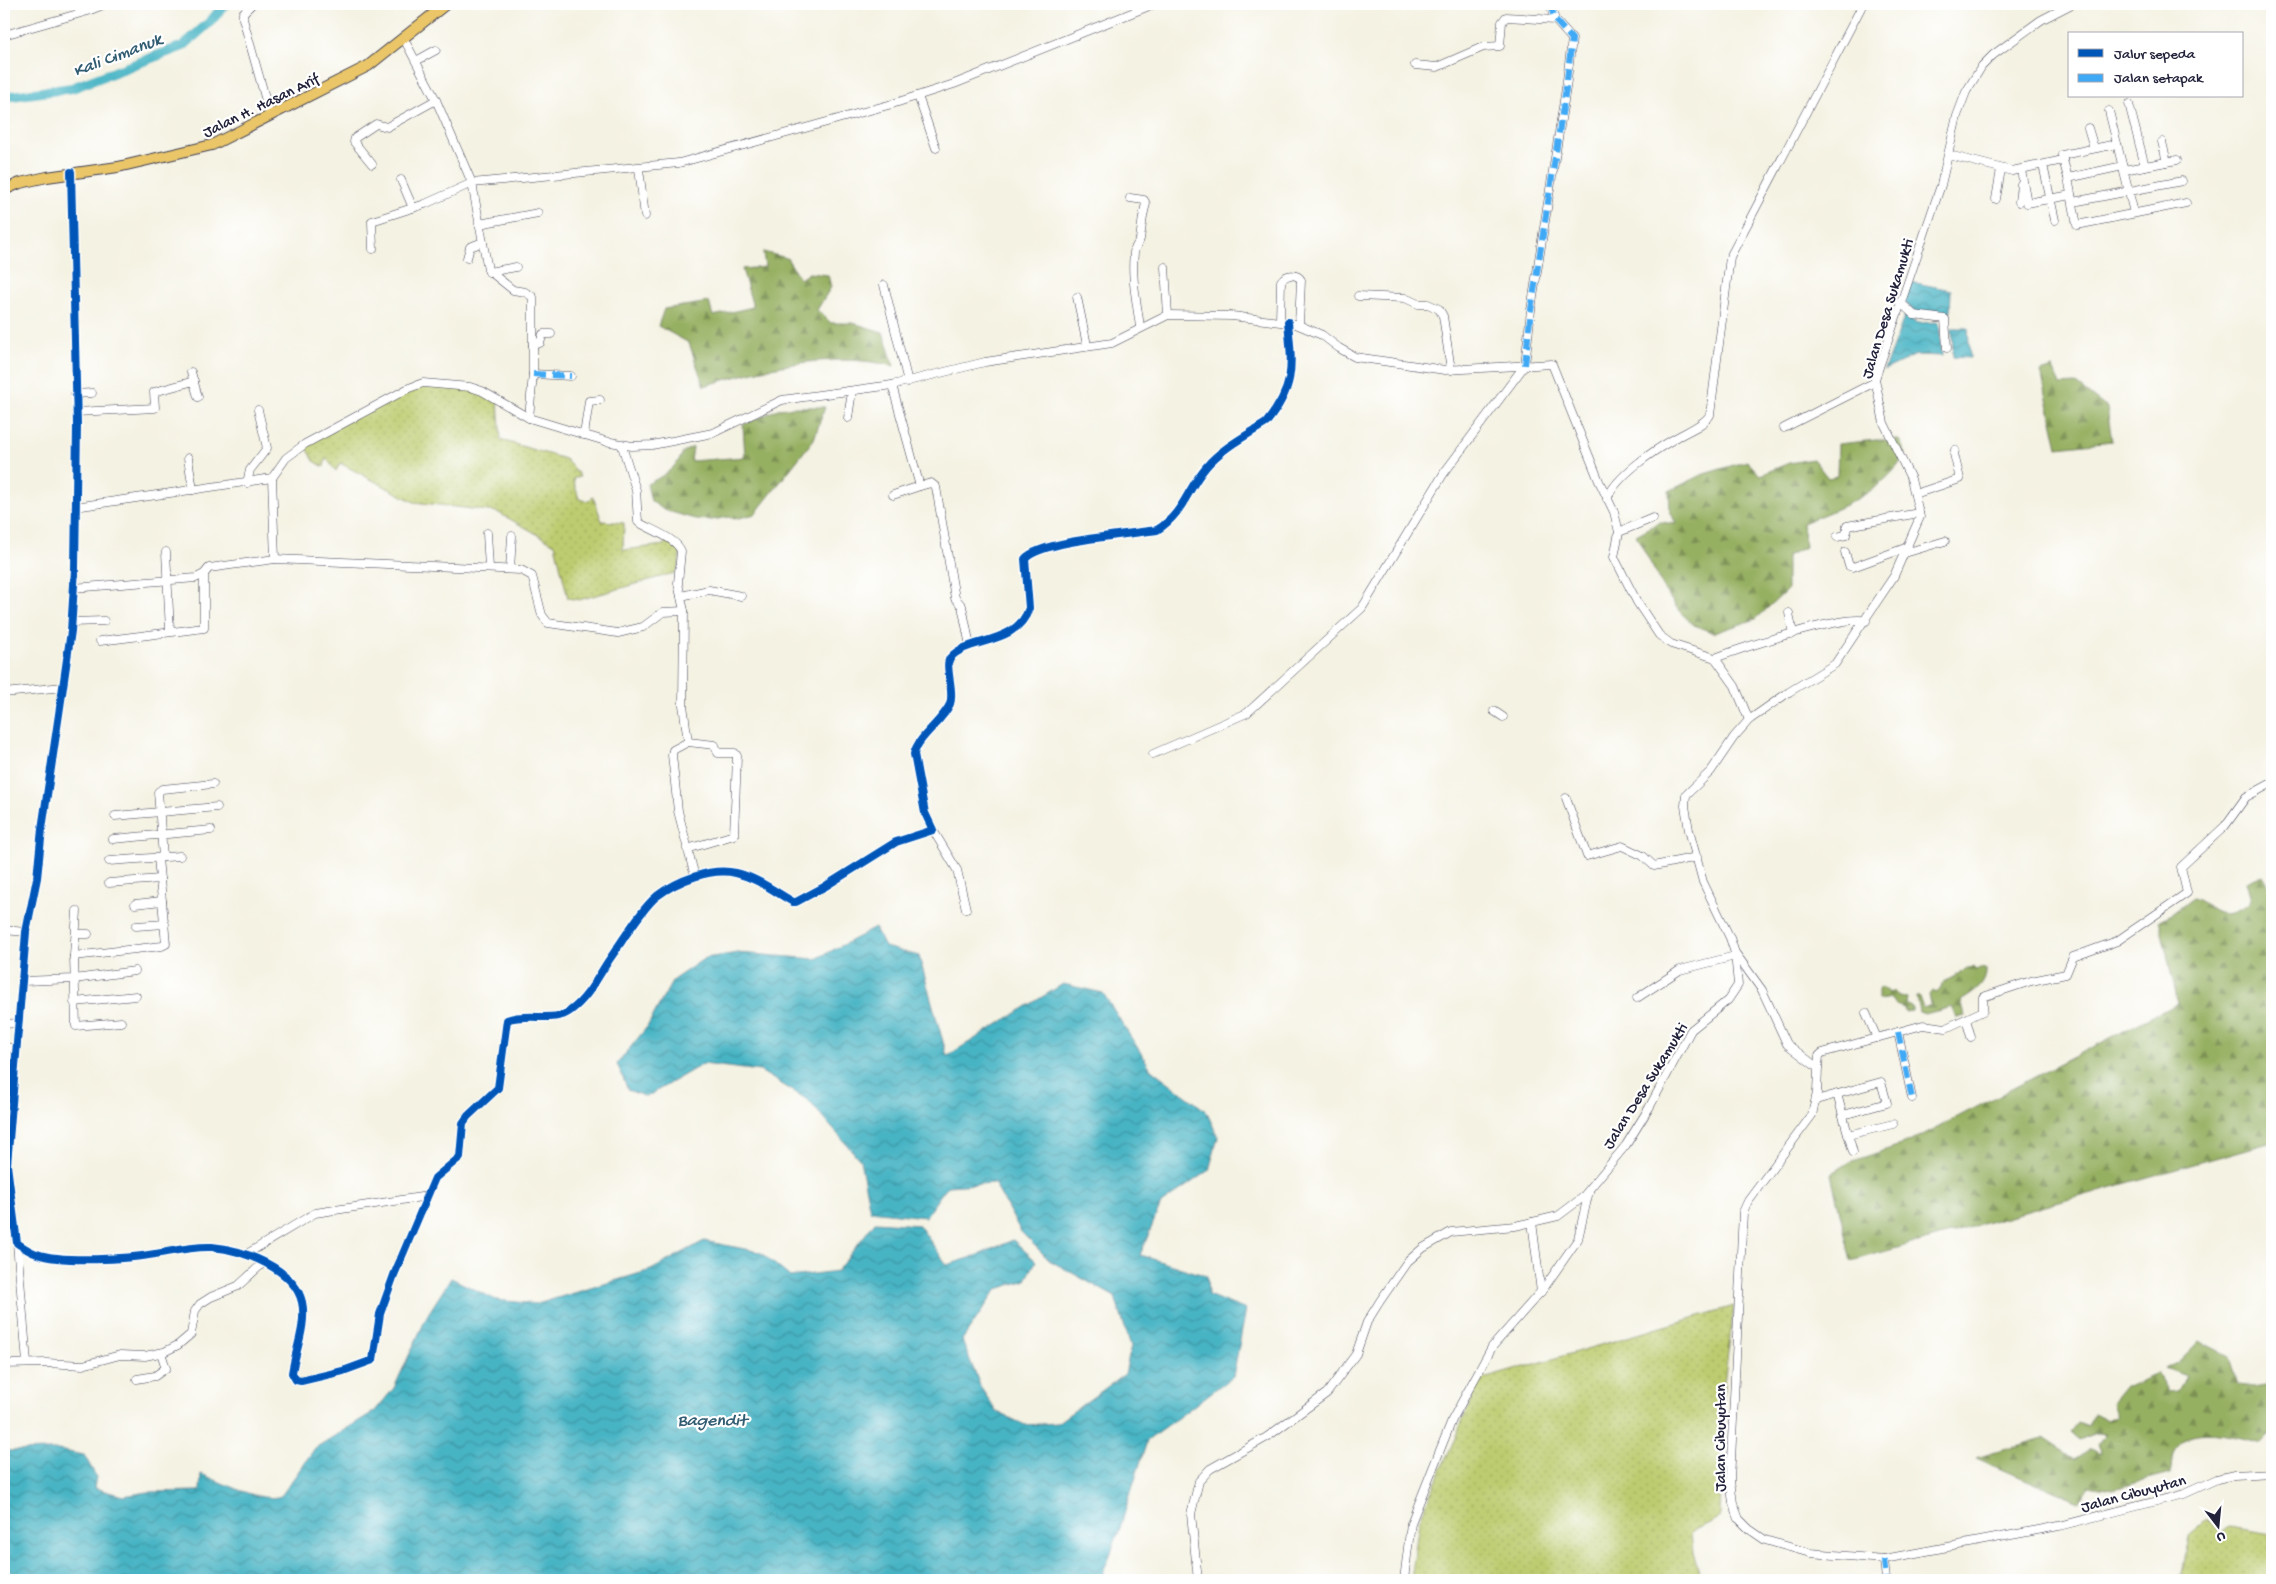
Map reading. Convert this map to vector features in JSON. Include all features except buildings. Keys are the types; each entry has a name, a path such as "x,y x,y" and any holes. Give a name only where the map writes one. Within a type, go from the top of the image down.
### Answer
{"main road":[{"name":"Jalan H. Hasan Arif","path":"4,190 20,183 71,172 118,167 200,149 223,140 368,66 404,40 446,4"}],"street":[{"path":"4,35 88,11 105,4"},
{"path":"252,4 243,13 244,21 270,116"},
{"path":"374,249 372,221 413,208 462,189 472,183 639,169 679,163 918,96 1015,61 1071,36 1154,4"},
{"path":"1152,754 1247,714 1362,608 1444,474 1524,365 1530,310 1566,88 1572,39 1555,20 1550,4"},
{"path":"1608,501 1613,487 1630,471 1659,448 1702,423 1710,415 1730,257 1863,4"},
{"name":"Jalan Desa Sukamukti","path":"1198,1580 1191,1514 1198,1481 1210,1469 1267,1437 1328,1393 1356,1354 1367,1322 1380,1301 1407,1262 1423,1248 1451,1232 1501,1228 1535,1222 1558,1216 1575,1204 1626,1145 1649,1108 1692,1030 1728,1000 1738,985 1735,955 1720,914 1703,882 1685,806 1686,795 1712,771 1734,737 1749,720 1789,692 1835,664 1866,621 1894,576 1920,521 1911,479 1884,423 1874,382 1941,184 1957,116 1966,92 1982,66 1993,55 2041,20 2072,4"},
{"path":"1415,65 1437,67 1483,47 1500,46 1502,22 1506,17 1555,20"},
{"path":"404,40 436,100 472,183 489,272 513,290 525,292 533,297 533,374 530,418"},
{"path":"416,60 436,50"},
{"path":"918,96 936,148"},
{"path":"372,164 354,142 355,138 376,124 387,127 436,100"},
{"path":"2129,104 2145,166"},
{"path":"2109,111 2134,213"},
{"path":"2088,128 2094,148"},
{"path":"2162,142 2167,162"},
{"path":"2117,144 2062,155 2077,225 2186,203"},
{"path":"1949,155 2021,174 2043,165 2063,160"},
{"path":"2068,178 2177,160"},
{"path":"2043,165 2055,220"},
{"path":"639,169 645,216"},
{"path":"1996,199 2001,169"},
{"path":"19,1020 15,1016 23,931 40,855 71,622 76,412 71,172"},
{"path":"2021,174 2027,203 2051,198 2072,198 2129,191 2182,181"},
{"path":"2019,202 2021,174"},
{"path":"402,180 413,208"},
{"path":"1130,198 1144,200 1146,204 1142,218 1140,241 1135,247 1134,254 1134,285 1140,327"},
{"path":"479,224 538,213"},
{"path":"467,258 470,247 483,242"},
{"path":"489,272 516,267"},
{"path":"1165,267 1168,315"},
{"path":"966,909 957,870 925,814 915,750 950,704 952,685 949,660 970,646 1009,633 1027,614 1029,608 1025,559 1036,550 1157,530 1168,523 1179,512 1206,468 1215,458 1266,423 1272,416 1290,381 1292,369 1284,321 1281,280 1286,276 1295,276 1302,280 1299,325"},
{"path":"884,285 908,382"},
{"path":"1358,296 1405,298 1418,304 1429,304 1439,309 1443,316 1451,370"},
{"path":"1077,297 1086,345"},
{"path":"1900,302 1914,315 1945,319 1947,348"},
{"path":"275,559 272,478 286,458 305,444 409,388 423,383 476,389 530,418 622,446 652,445 713,433 782,400 892,385 985,362 1086,345 1112,343 1140,327 1168,315 1196,314 1284,321 1299,325 1322,335 1355,357 1451,370 1550,364 1554,367 1614,512 1619,532 1614,557 1637,602 1659,635 1673,646 1715,658 1837,623 1856,620 1866,621"},
{"path":"533,345 540,343 543,334 551,334"},
{"path":"191,372 198,397"},
{"path":"533,374 571,376"},
{"path":"76,412 155,408 154,392 194,381"},
{"path":"1784,428 1874,382"},
{"path":"892,385 918,482"},
{"path":"848,418 852,391"},
{"path":"75,394 92,393"},
{"path":"584,435 589,401 600,400"},
{"path":"247,483 250,470 267,448 258,410"},
{"path":"622,446 636,490 638,522 655,529 679,547 682,552 678,577 684,611 683,705 688,742"},
{"path":"1915,494 1960,479 1954,454 1955,450"},
{"path":"188,458 192,490"},
{"path":"75,507 272,478"},
{"path":"893,495 918,482 931,483 936,488 955,598 962,606 970,646"},
{"path":"1837,537 1846,535 1847,526 1919,512"},
{"path":"1619,532 1653,518"},
{"path":"487,533 489,568"},
{"path":"510,569 512,536"},
{"path":"1845,552 1849,566 1853,568 1906,550 1945,541"},
{"path":"166,552 170,631"},
{"path":"73,588 196,578 210,568 275,559 526,571 532,576 543,618 548,623 618,633 643,626 666,611 684,611"},
{"path":"100,641 205,627 204,574"},
{"path":"681,596 709,590 741,596"},
{"path":"1789,613 1794,634"},
{"path":"71,622 104,621"},
{"path":"1715,658 1735,686 1749,720"},
{"path":"4,693 63,687"},
{"path":"688,849 734,836 737,756 734,753 718,754 715,745 688,742 673,750 672,755 678,811 694,877"},
{"path":"1637,998 1680,970 1735,955 1762,990 1787,1044 1815,1067 1822,1053 1926,1025 1946,1028 1983,1011 1983,997 2032,981 2066,974 2073,957 2117,941 2184,896 2187,891 2181,868 2225,826 2246,797 2272,783"},
{"path":"74,956 164,945 167,942 160,879 160,790 213,784"},
{"path":"1566,798 1587,856 1622,846 1643,856 1654,866 1697,857"},
{"path":"114,816 217,807"},
{"path":"114,839 212,830"},
{"path":"17,1243 37,1254 52,1257 132,1256 175,1249 212,1247 245,1255 263,1263 289,1280 298,1292 302,1303 300,1334 292,1373 296,1380 310,1380 371,1362 380,1314 394,1274 428,1196 439,1173 460,1157 461,1129 465,1120 498,1088 507,1020 524,1016 558,1017 570,1011 588,995 631,928 656,897 694,877 726,871 737,873 760,882 796,902 824,887 896,842 933,830"},
{"path":"109,861 180,856"},
{"path":"109,883 160,879"},
{"path":"135,904 162,901"},
{"path":"77,911 74,956 76,1026 121,1022"},
{"path":"136,926 165,924"},
{"path":"4,930 23,931"},
{"path":"23,931 23,981 5,1165 17,1243 27,1363"},
{"path":"76,934 88,934"},
{"path":"23,981 74,979 135,971"},
{"path":"74,1002 136,996"},
{"path":"1866,1013 1877,1038"},
{"path":"1966,1019 1971,1037"},
{"path":"4,1024 19,1020"},
{"path":"1898,1032 1912,1098"},
{"path":"4,1048 17,1048"},
{"name":"Jalan Cibuyutan","path":"1815,1067 1816,1100 1812,1115 1748,1201 1743,1212 1730,1481 1733,1503 1740,1519 1749,1529 1765,1540 1783,1547 1822,1555 1884,1559 2059,1526 2184,1494 2217,1479 2234,1474 2272,1473"},
{"path":"1816,1100 1881,1082 1887,1103 1843,1115"},
{"path":"1837,1094 1853,1152"},
{"path":"1848,1136 1893,1124"},
{"path":"1404,1580 1411,1523 1452,1420 1492,1347 1561,1266 1578,1239 1589,1189"},
{"path":"245,1255 315,1213 428,1196"},
{"path":"1575,1204 1586,1206"},
{"path":"1535,1222 1540,1292"},
{"path":"4,1364 83,1365 120,1355 145,1356 161,1353 186,1340 191,1334 195,1311 200,1304 238,1286 263,1263"},
{"path":"137,1379 155,1376 165,1368 161,1353"},
{"path":"1884,1559 1886,1580"}],"green space":[{"path":"763,252 787,258 800,279 809,273 828,275 831,287 817,310 831,323 853,323 883,332 894,366 846,360 798,363 775,367 704,386 689,343 658,326 664,309 709,302 713,316 753,307 742,269 765,267"},
{"path":"2053,368 2060,385 2076,384 2107,408 2112,441 2058,447 2041,372"},
{"path":"418,384 470,387 498,400 501,440 565,459 580,476 573,479 579,499 588,501 593,497 602,521 624,523 623,550 664,545 667,539 681,549 678,572 579,600 568,598 555,544 497,512 414,502 340,463 336,471 326,458 324,467 314,461 305,444"},
{"path":"825,407 814,439 755,514 735,519 728,517 712,520 695,519 664,510 651,501 647,484 677,463 683,452 693,447 691,461 745,457 743,425 778,409"},
{"path":"1876,440 1899,440 1906,454 1896,468 1873,489 1847,504 1802,523 1805,547 1787,556 1787,590 1756,619 1714,633 1694,625 1680,612 1665,591 1636,535 1660,522 1676,524 1670,511 1669,491 1704,474 1747,461 1760,475 1789,463 1813,459 1828,478 1837,476 1838,444"},
{"path":"2263,875 2271,889 2272,900 2272,1142 1851,1261 1831,1174 1850,1162 1909,1142 2178,1003 2159,920 2170,915 2193,898 2222,913 2239,909 2251,900 2246,882"},
{"path":"1973,966 1977,970 1979,968 1986,969 1986,975 1982,984 1961,1001 1965,1016 1957,1018 1952,1007 1925,1014 1919,1012 1916,997 1919,997 1923,1008 1931,1005 1929,995 1932,991 1937,993 1944,982"},
{"path":"1881,987 1889,993 1894,991 1897,995 1907,998 1906,1003 1912,1007 1912,1011 1905,1012 1904,1008 1896,1005 1891,998 1878,1000 1878,990"},
{"path":"1734,1306 1724,1384 1720,1517 1691,1532 1693,1553 1702,1580 1411,1580 1419,1521 1480,1380"},
{"path":"2199,1341 2229,1356 2238,1385 2253,1387 2272,1384 2272,1432 2261,1443 2227,1435 2201,1434 2189,1436 2180,1442 2174,1451 2170,1474 2112,1489 2089,1485 2078,1502 1976,1458 2043,1438 2075,1459 2091,1449 2101,1454 2099,1443 2106,1434 2097,1433 2079,1440 2070,1432 2077,1423 2087,1427 2093,1413 2107,1420 2116,1418 2111,1404 2125,1387 2157,1373 2168,1392 2178,1391 2186,1376 2165,1368 2180,1360"},
{"path":"2207,1521 2221,1533 2231,1527 2272,1534 2272,1580 2181,1580 2189,1536"}],"water":[{"path":"1911,282 1951,290 1950,314 1942,313 1919,317 1904,302"},
{"path":"1905,315 1918,323 1939,322 1942,356 1916,355 1884,370"},
{"path":"1952,328 1968,328 1970,358 1953,357"},
{"name":"Bagendit","path":"875,928 885,947 919,956 947,1056 1063,984 1103,993 1151,1069 1206,1111 1218,1137 1209,1170 1161,1204 1140,1255 1207,1276 1208,1295 1246,1310 1233,1376 1147,1441 1118,1534 1101,1578 1091,1580 4,1580 4,1451 58,1450 84,1455 96,1476 94,1488 123,1496 148,1492 200,1491 201,1474 252,1494 273,1498 281,1496 315,1448 375,1411 394,1388 428,1314 451,1278 496,1300 537,1304 651,1270 704,1241 760,1252 790,1277 837,1271 875,1222 919,1225 947,1265 976,1256 1013,1240 1036,1261 1026,1280 997,1289 962,1340 981,1388 997,1412 1025,1425 1057,1423 1125,1374 1131,1346 1115,1297 1049,1260 1021,1232 994,1183 947,1186 925,1217 870,1211 860,1160 808,1100 760,1071 703,1064 646,1097 628,1090 617,1064 647,1027 673,980 705,958 738,953 816,959"}],"waterway":[{"name":"Kali Cimanuk","path":"4,97 72,88 183,46 211,21 225,4"}],"marked path":[{"path":"1525,365 1531,310 1572,39 1555,20 1550,4"},
{"path":"533,374 571,376"},
{"path":"1898,1032 1912,1098"},
{"path":"1884,1559 1886,1580"}],"cycle path":[{"path":"71,172 77,425 75,569 71,631 42,829 37,878 26,932 7,1165 17,1243 34,1253 48,1257 79,1259 143,1256 190,1248 212,1247 238,1252 266,1263 289,1279 297,1290 302,1302 302,1329 292,1373 296,1380 301,1381 343,1371 373,1360 380,1314 394,1275 435,1178 460,1157 463,1123 498,1088 507,1020 523,1017 557,1016 564,1015 570,1011 587,994 645,909 657,896 674,885 705,874 716,872 736,873 758,881 796,902 824,887 896,842 933,830 925,813 914,754 920,741 950,704 951,692 948,667 950,658 958,651 1003,635 1014,629 1023,620 1029,608 1025,559 1034,553 1048,547 1066,543 1157,530 1166,523 1179,508 1212,460 1234,443 1266,423 1276,410 1283,398 1290,375 1288,322"}]}
